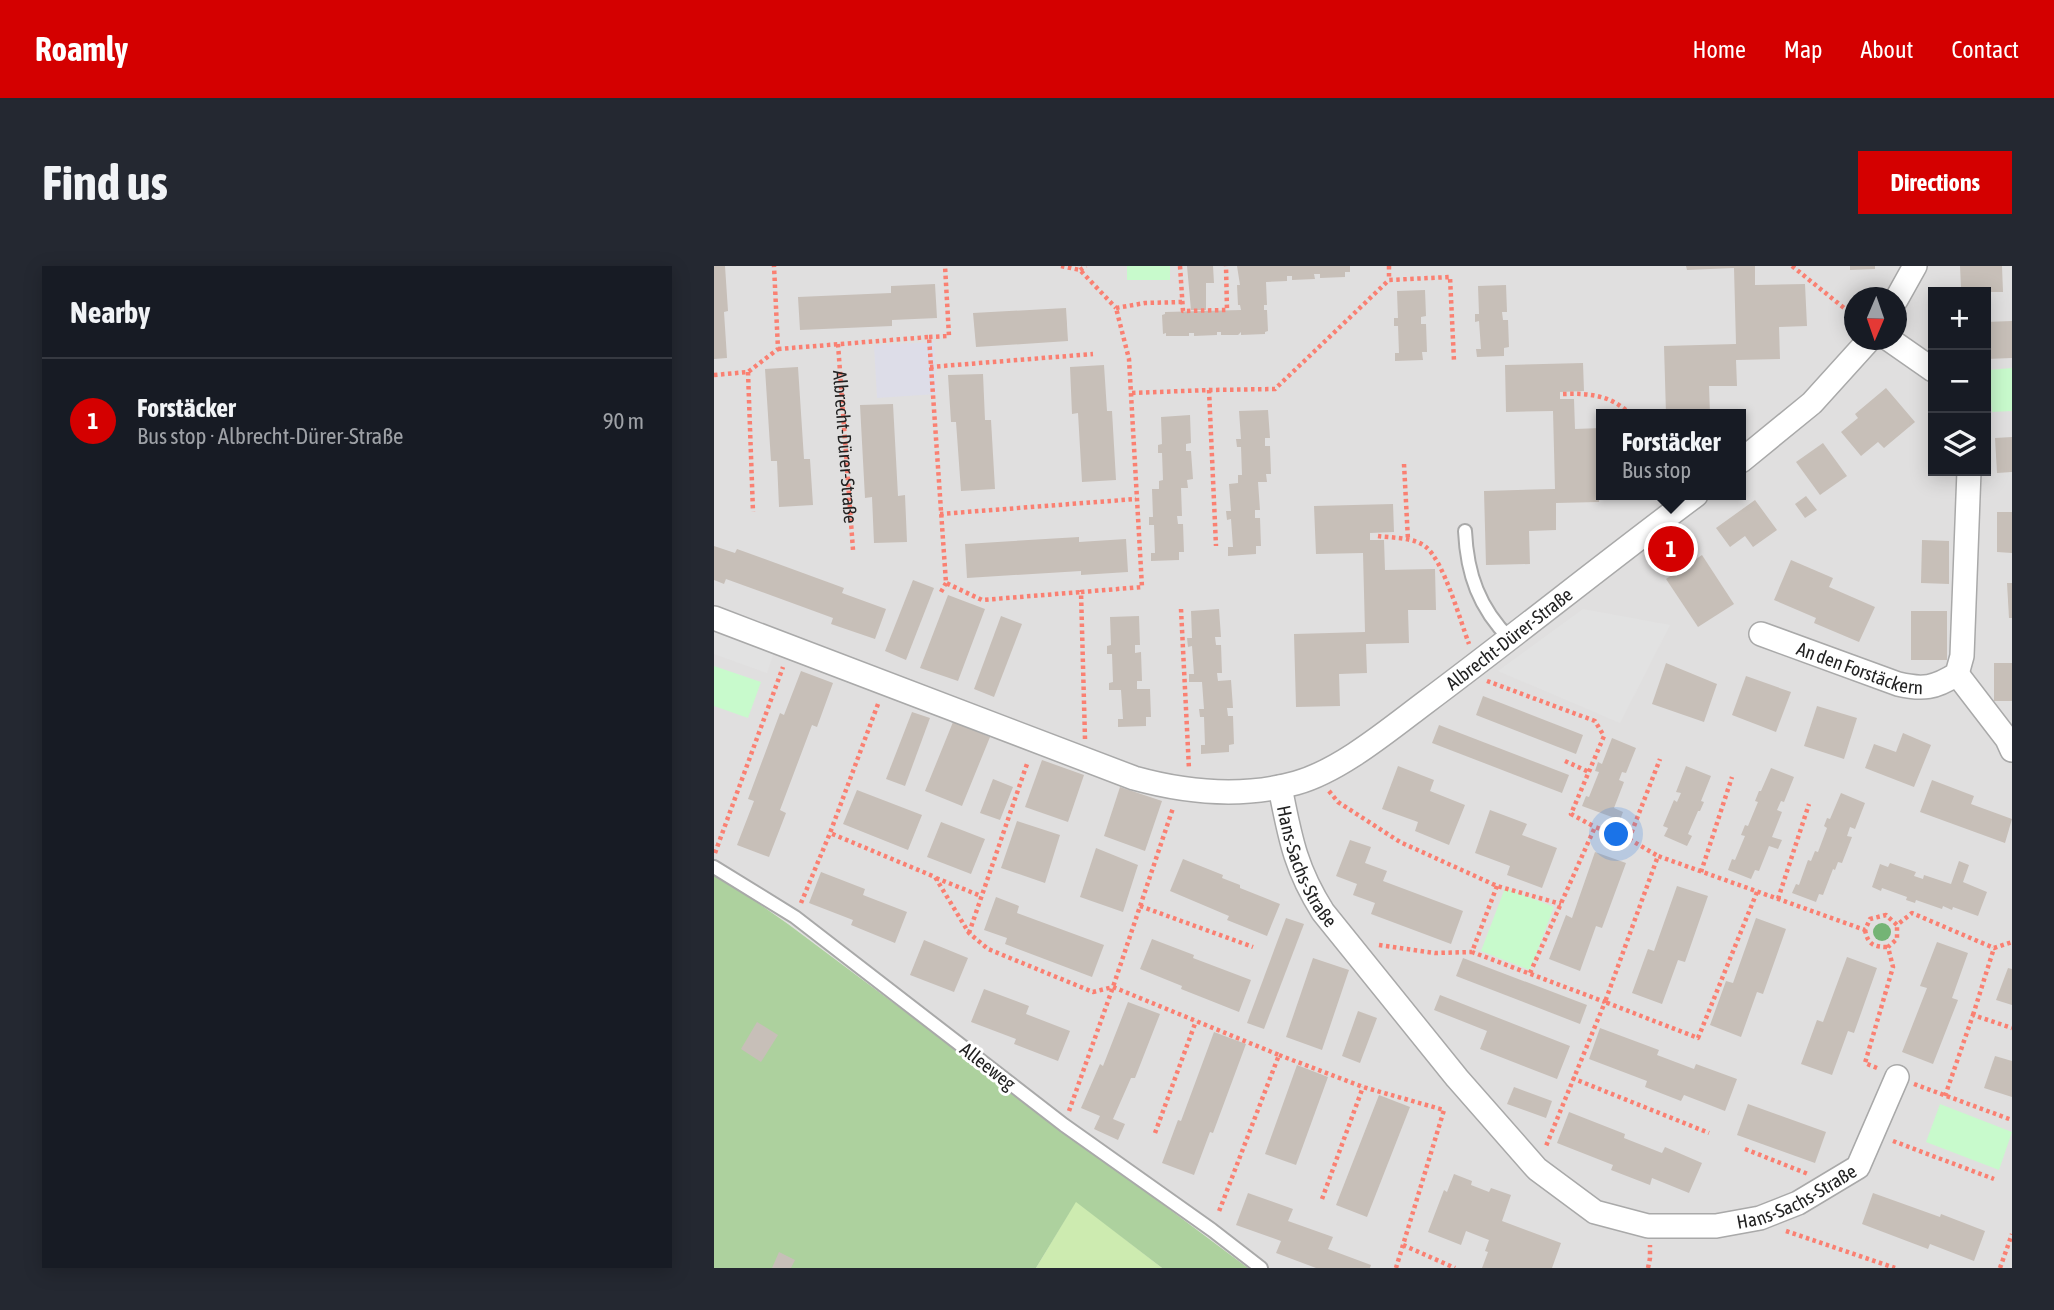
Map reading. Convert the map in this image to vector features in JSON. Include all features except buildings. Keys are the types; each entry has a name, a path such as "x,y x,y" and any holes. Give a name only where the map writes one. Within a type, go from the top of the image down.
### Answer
{"street":[{"path":"1903,287 1915,266"},
{"path":"1746,457 1812,403 1860,350"},
{"path":"1904,350 1928,367"},
{"path":"1969,476 1962,656 1957,674 2007,738 2012,750"},
{"name":"Albrecht-Dürer-Straße","path":"714,618 1134,778 1185,790 1244,792 1280,787 1316,776 1366,746 1471,669 1690,500"},
{"name":"An den Forstäckern","path":"1761,634 1898,684 1920,689 1943,683 1957,674"},
{"name":"Hans-Sachs-Straße","path":"1280,787 1295,858 1306,886 1344,940 1536,1170 1595,1212 1648,1226 1716,1226 1760,1218 1798,1203 1857,1167 1897,1077"}],"lane":[{"path":"1465,531 1471,577 1480,601 1496,625 1510,639"},
{"name":"Alleeweg","path":"714,867 795,917 1064,1125 1261,1268"}],"path":[{"path":"714,375 748,372 778,349 774,266"},
{"path":"941,592 946,583 929,337 949,336 944,266"},
{"path":"946,583 982,600 1142,587 1129,359 1116,307 1082,267 1061,266"},
{"path":"1180,266 1183,311 1227,310 1226,266"},
{"path":"1389,266 1389,280"},
{"path":"1792,266 1844,308"},
{"path":"1132,393 1275,389 1389,280 1450,277 1454,361"},
{"path":"1116,307 1183,302"},
{"name":"Albrecht-Dürer-Straße","path":"778,349 929,337"},
{"name":"Albrecht-Dürer-Straße","path":"838,344 853,550"},
{"path":"930,367 1093,354"},
{"path":"748,372 753,512"},
{"path":"1209,390 1216,546"},
{"path":"1563,394 1586,393 1607,398 1623,409"},
{"path":"1404,464 1408,540"},
{"path":"940,514 1136,499"},
{"path":"1378,536 1408,540 1425,546 1437,561 1471,669 1595,721 1604,736 1571,814 1595,827 1629,839 1658,856 1865,930"},
{"path":"1081,592 1085,759"},
{"path":"1064,1125 1140,906 1185,790 1181,609"},
{"path":"714,856 790,647"},
{"path":"795,917 830,833 886,683"},
{"path":"969,933 1036,740"},
{"path":"1629,839 1660,759"},
{"path":"1565,761 1589,772"},
{"path":"1316,776 1338,802 1400,842 1496,886 1561,904"},
{"path":"1701,872 1732,777"},
{"path":"1778,899 1810,804"},
{"path":"1530,973 1595,827"},
{"path":"830,833 981,896"},
{"path":"1536,1170 1605,1002 1658,856"},
{"path":"935,877 969,933 988,949 1093,992 1114,987 1363,1087 1444,1110 1396,1268"},
{"path":"1472,952 1496,886"},
{"name":"Hans-Sachs-Straße","path":"1344,940 1435,953 1472,952 1698,1038 1757,892"},
{"path":"1140,906 1253,947"},
{"path":"1897,925 1912,913 1994,948 2012,942"},
{"path":"1886,915 1897,925 1897,939 1888,947 1875,947 1867,941 1865,930 1870,919 1886,915"},
{"path":"1888,947 1893,967 1865,1063 2012,1120"},
{"path":"1945,1096 1994,948"},
{"path":"1973,1015 2012,1028"},
{"path":"1155,1133 1196,1020"},
{"path":"1212,1230 1279,1055"},
{"path":"1573,1078 1709,1133"},
{"path":"1322,1199 1363,1087"},
{"path":"1872,1134 1994,1179"},
{"path":"1745,1149 1832,1183"},
{"path":"1760,1218 1786,1231 1895,1268"},
{"path":"2000,1268 2012,1234"},
{"path":"1403,1245 1455,1268"}],"shaded area":[{"path":"714,266 2012,266 2012,1268 1248,1268 788,924 714,872"},
{"path":"934,342 937,394 877,398 874,345"},
{"path":"1583,609 1670,625 1620,723 1498,671"},
{"path":"714,624 776,646 767,673 714,654"}],"green space":[{"path":"1127,266 1170,266 1170,280 1127,280"},
{"path":"2012,368 2012,411 1992,412 1991,370"},
{"path":"714,666 761,682 748,718 714,706"},
{"path":"714,872 788,924 1248,1268 1162,1268 1076,1202 1036,1268 714,1268"},
{"path":"1505,888 1554,907 1530,970 1481,951"},
{"path":"1940,1104 2012,1132 1999,1170 1926,1142"},
{"path":"1076,1201 1162,1268 1036,1268"}],"place":[{"name":"Forstäcker","path":"1671,549"}]}
